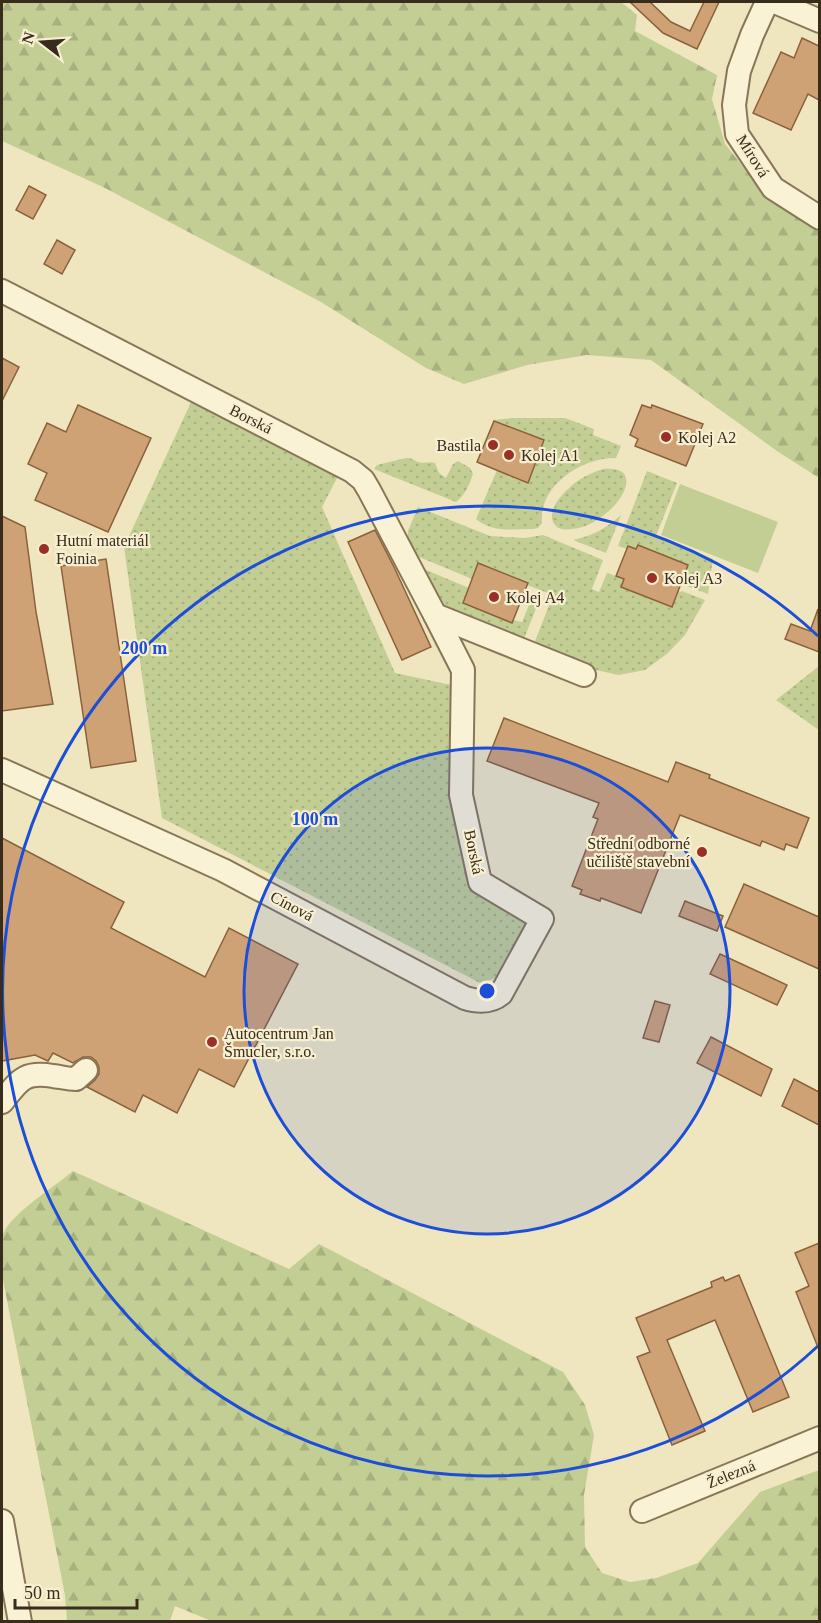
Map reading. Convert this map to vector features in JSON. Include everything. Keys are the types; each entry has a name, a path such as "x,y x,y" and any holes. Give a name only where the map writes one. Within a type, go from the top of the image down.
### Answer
{"street":[{"name":"Mírová","path":"768,2 739,70 734,105 737,134 773,188 819,218"},
{"path":"775,2 819,21"},
{"name":"Borská","path":"2,291 352,471 363,480 463,670 461,795 480,882 542,919"},
{"path":"435,615 584,675"},
{"name":"Cínová","path":"2,770 223,870 474,1001 490,1000 501,994 542,919"},
{"path":"2,1102 17,1083 28,1076 38,1074 76,1079 86,1070"},
{"name":"Železná","path":"642,1511 819,1438"},
{"path":"2,1521 20,1622"}],"green space":[{"path":"2,2 621,2 637,15 635,31 717,75 712,99 725,144 768,198 819,232 819,478 777,451 651,360 587,355 527,365 464,384 426,368 321,302 103,187 2,141"},
{"path":"192,400 339,474 322,507 395,673 456,686 450,715 454,803 475,892 524,916 528,932 502,976 480,983 162,818 124,547"},
{"path":"565,418 594,429 593,435 621,446 616,458 590,463 565,476 547,497 542,523 538,528 510,530 496,528 476,519 497,470 528,482 544,441 494,420"},
{"path":"406,458 420,463 435,463 439,473 446,478 453,464 458,461 470,468 473,474 465,493 456,502 374,469 377,465"},
{"path":"604,469 614,469 625,476 625,488 618,502 589,525 567,530 557,527 552,519 552,513 558,500 574,483"},
{"path":"647,471 677,483 656,536 713,559 708,594 684,585 685,583 682,582 688,565 638,546 636,549 628,546 627,549 618,546"},
{"path":"680,484 778,522 758,573 661,535"},
{"path":"418,507 490,536 525,538 543,535 603,560 592,589 599,592 607,573 624,579 621,587 671,607 678,591 705,600 685,635 668,653 645,670 619,675 596,670 536,647 534,644 553,595 527,585 528,582 479,563 472,579 412,554 407,548 408,531"},
{"path":"621,515 606,553 573,540 599,531"},
{"path":"419,567 469,588 463,604 512,623 513,620 522,622 534,593 539,596 524,639 458,614 443,605"},
{"path":"819,666 819,730 776,700"},
{"path":"73,1171 289,1269 319,1244 563,1372 585,1405 594,1435 584,1495 585,1547 602,1573 630,1582 656,1578 698,1563 760,1492 819,1470 819,1621 214,1622 175,1606 170,1621 67,1621 65,1595 2,1275 1,1251 2,1238 12,1221 32,1202"}],"building":[{"path":"630,2 650,2 671,22 690,31 704,2 719,2 697,49 663,33"},
{"path":"802,38 819,46 819,100 808,94 791,130 753,113 781,52 794,58"},
{"path":"29,186 46,195 33,219 16,210"},
{"path":"57,240 75,250 62,274 44,264"},
{"path":"2,358 19,367 2,401"},
{"path":"78,405 151,438 108,532 35,500 47,473 28,464 47,423 66,432"},
{"name":"Kolej A2","path":"642,405 651,408 652,405 703,424 686,466 635,446 638,439 630,435"},
{"name":"Kolej A1","path":"494,421 544,440 528,483 477,462"},
{"path":"2,516 25,527 36,612 53,704 2,711"},
{"path":"375,530 431,647 402,660 348,542"},
{"name":"Kolej A3","path":"638,545 688,565 672,607 621,587 624,579 616,576 628,546 636,549"},
{"path":"106,559 136,761 91,768 61,566"},
{"name":"Kolej A4","path":"478,563 528,583 512,623 463,603"},
{"path":"818,609 819,652 785,639 791,624 810,631"},
{"path":"504,718 668,782 676,762 710,775 709,778 809,818 797,848 786,844 784,850 762,841 760,846 680,815 641,913 601,898 600,901 580,894 582,890 572,886 598,819 593,817 599,803 487,761"},
{"path":"2,838 124,902 111,928 205,977 229,928 298,964 234,1087 199,1069 177,1113 143,1095 135,1112 87,1087 99,1074 99,1067 91,1057 83,1057 73,1063 53,1053 48,1061 35,1055 2,1061"},
{"path":"744,884 819,917 819,969 725,927"},
{"path":"685,901 723,916 717,931 679,916"},
{"path":"720,954 787,985 777,1005 710,974"},
{"path":"655,1001 670,1005 659,1042 643,1038"},
{"path":"711,1037 772,1069 761,1096 697,1063"},
{"path":"794,1079 819,1092 819,1125 782,1106"},
{"path":"819,1243 819,1350 796,1292 809,1286 795,1253"},
{"path":"739,1275 789,1397 753,1412 715,1320 667,1340 705,1431 672,1445 637,1357 650,1352 636,1318 712,1287 711,1282 723,1277 725,1281"}],"place":[{"name":"Kolej A2","path":"666,437"},
{"name":"Bastila","path":"493,445"},
{"name":"Kolej A1","path":"509,455"},
{"name":"Hutní materiál Foinia","path":"44,549"},
{"name":"Kolej A3","path":"652,578"},
{"name":"Kolej A4","path":"494,597"},
{"name":"Střední odborné učiliště stavební","path":"702,852"},
{"name":"Autocentrum Jan Šmucler, s.r.o.","path":"212,1042"}]}
